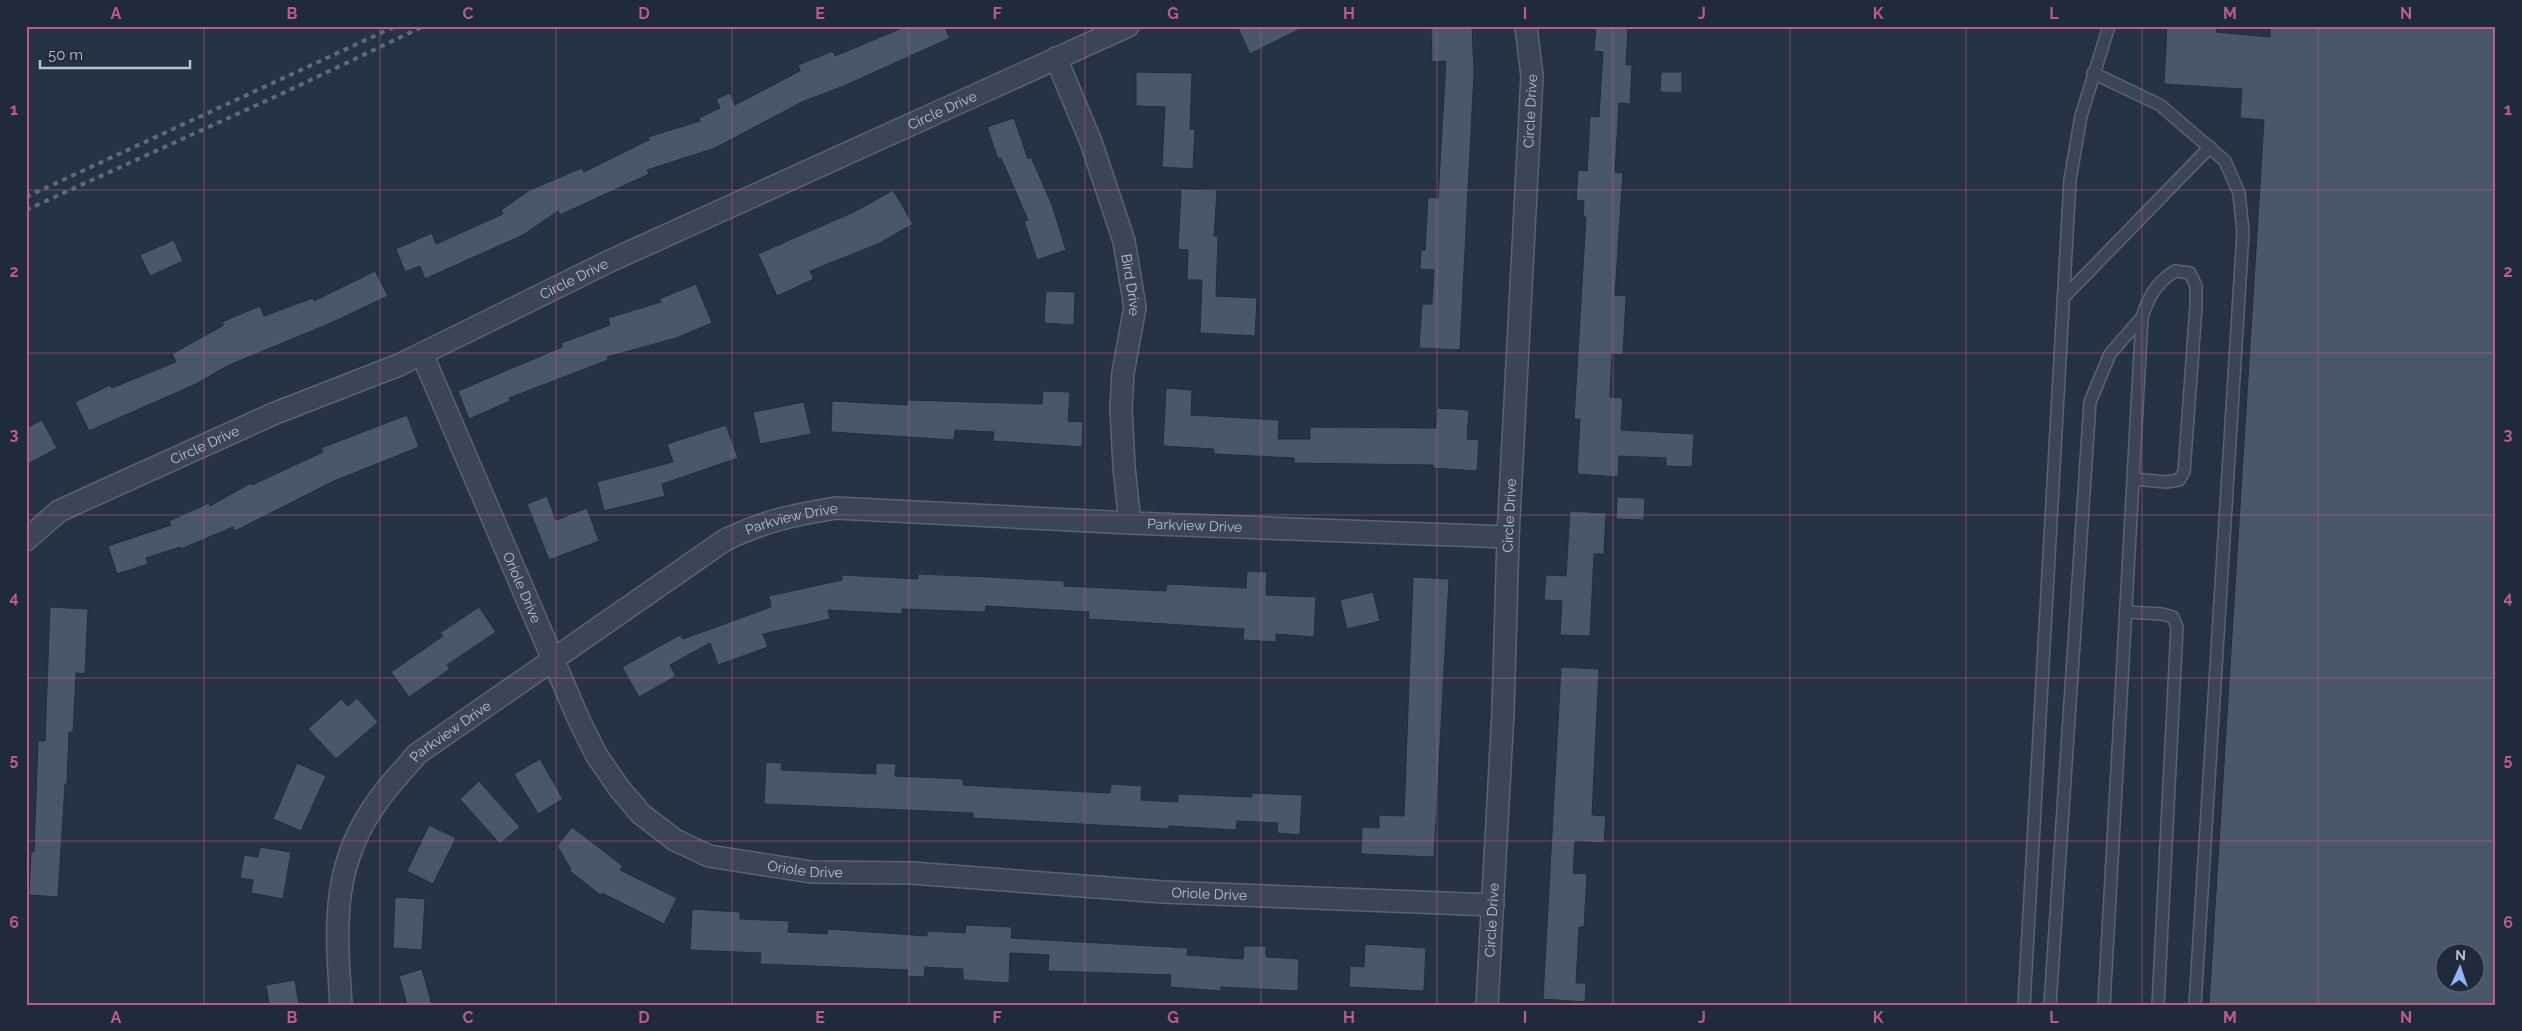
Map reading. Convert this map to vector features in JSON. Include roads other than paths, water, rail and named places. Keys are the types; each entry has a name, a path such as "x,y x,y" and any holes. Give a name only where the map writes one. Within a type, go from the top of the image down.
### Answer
{"street":[{"name":"Circle Drive","path":"26,540 59,511 273,414 399,365 610,260 1128,26"},
{"name":"Circle Drive","path":"1488,1005 1502,722 1508,537 1532,76 1526,26"},
{"name":"Bird Drive","path":"1056,58 1091,142 1124,241 1135,307 1123,373 1121,408 1124,467 1130,523"},
{"name":"Oriole Drive","path":"422,354 579,720 597,756 619,788 641,814 675,840 710,856 811,872 911,873 1163,892 1493,905"},
{"name":"Parkview Drive","path":"341,1005 337,941 339,896 344,869 357,835 380,798 417,754 726,540 756,525 788,516 836,508 1130,523 1508,537"}],"lane":[{"path":"2024,1005 2070,180 2081,116 2109,26"},
{"path":"2093,73 2160,105 2225,161 2239,193 2243,232 2195,1005"},
{"path":"2064,297 2210,147"},
{"path":"2104,1005 2126,612 2133,479 2142,317 2149,297 2160,281 2175,271 2190,274 2196,286 2196,307 2184,472 2178,480 2166,482 2133,479"},
{"path":"2050,1005 2090,402 2110,354 2142,317"},
{"path":"2126,612 2162,614 2173,617 2177,626 2158,1005"}],"railway":[{"path":"26,197 396,26"},
{"path":"26,210 279,95 424,26"}]}
